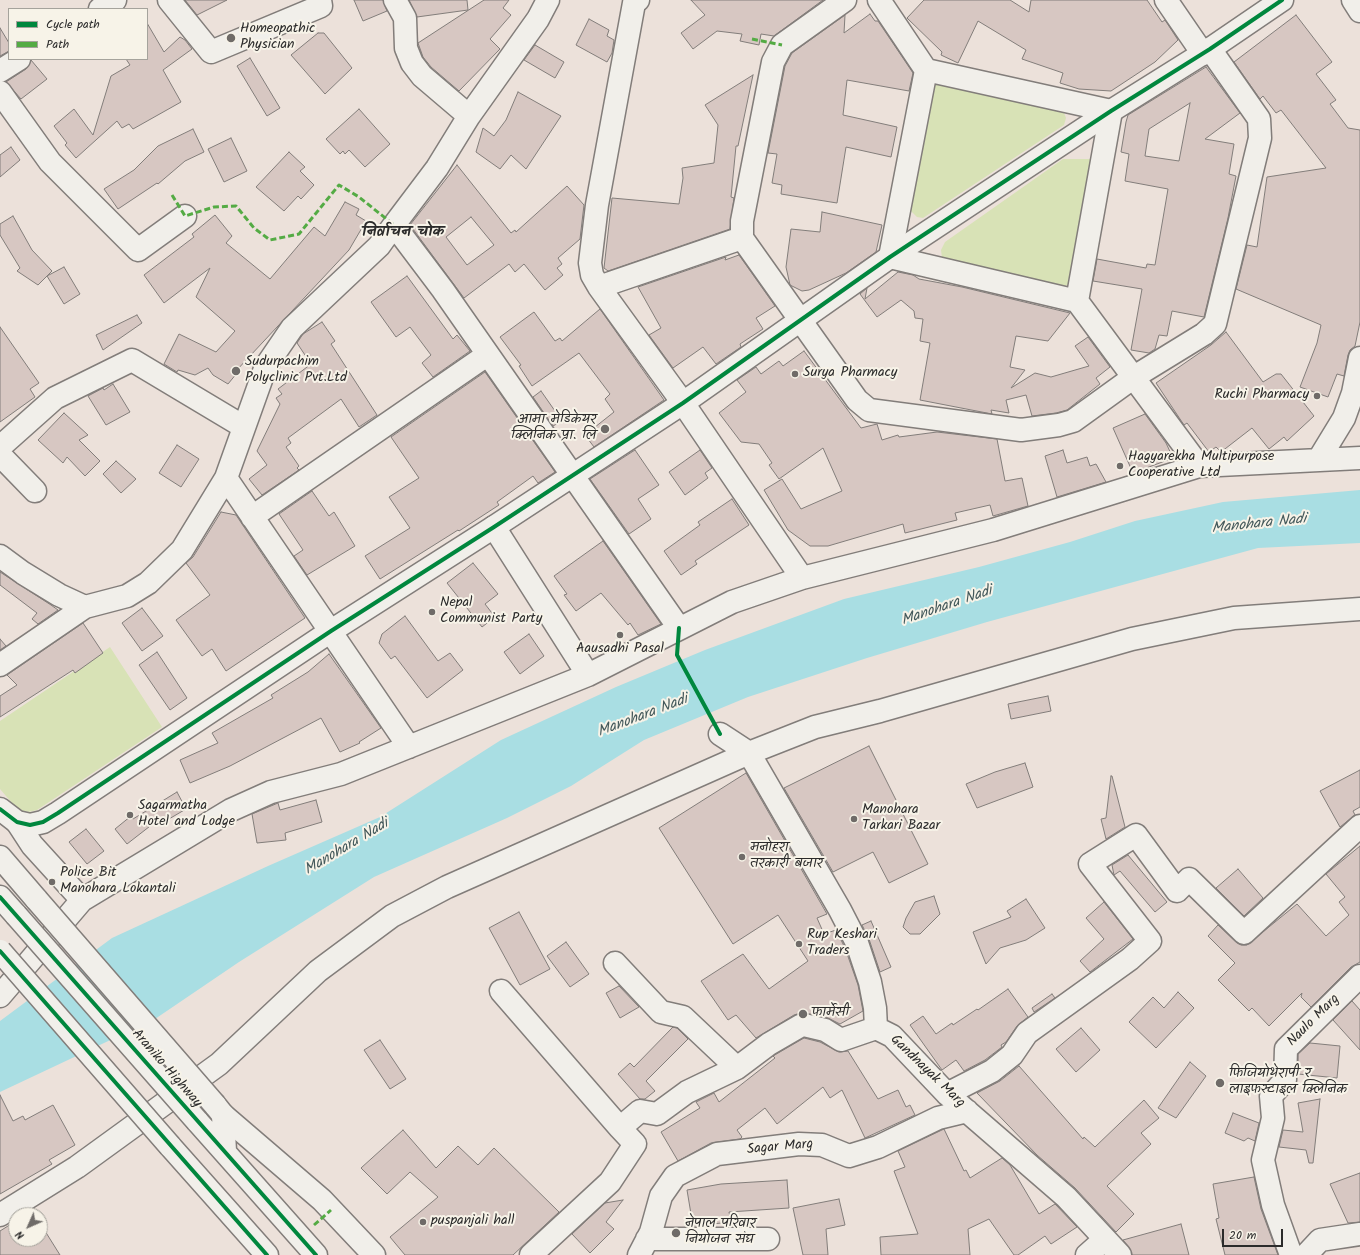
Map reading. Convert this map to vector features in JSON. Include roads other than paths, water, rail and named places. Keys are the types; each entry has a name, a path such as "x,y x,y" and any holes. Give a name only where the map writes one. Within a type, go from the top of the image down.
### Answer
{"main road":[{"path":"102,8 115,0"},
{"path":"169,0 211,52 321,6 320,0"},
{"path":"396,0 405,18 406,48 412,63 422,76 469,116"},
{"path":"0,665 85,607 127,596 148,583 182,550 226,478 266,366 292,328 379,246 437,168 469,116 538,19 548,0"},
{"path":"638,0 634,3 597,205 590,263 592,275 599,287 683,403 802,578"},
{"path":"846,0 782,45 773,62 742,222 742,238 857,400 870,410 1021,430 1059,425 1073,421 1134,377 1204,334 1215,324 1260,138 1259,119 1166,0"},
{"path":"879,0 926,70 1111,111"},
{"path":"8,816 30,825 43,822 58,813 331,631 494,527 683,403 890,257 1282,0"},
{"path":"1353,0 1360,11"},
{"path":"0,71 18,60"},
{"path":"890,257 926,70"},
{"path":"0,92 50,162 138,250 185,216"},
{"path":"1077,301 1111,111"},
{"path":"394,226 443,290 574,475 679,628"},
{"path":"599,287 742,238"},
{"path":"890,257 1077,301 1199,466"},
{"path":"252,516 487,354"},
{"path":"1319,459 1344,418 1353,393 1360,358"},
{"path":"0,446 55,398 132,360 244,427"},
{"path":"0,455 35,490"},
{"path":"0,996 82,900 231,810 271,792 341,774 588,675 732,602 802,578 993,530 1199,466 1360,458"},
{"path":"226,478 409,747"},
{"path":"494,527 588,675"},
{"path":"0,556 23,573 59,595 85,607"},
{"path":"0,1215 77,1167 219,1064 318,972 392,916 447,887 749,753 815,727 880,711 1132,639 1234,618 1360,609"},
{"name":"Gandnayak Marg","path":"720,734 749,753 840,910 857,943 870,982 875,1008 876,1028 892,1036 947,1094 1066,1197 1120,1255"},
{"path":"8,816 82,900"},
{"path":"947,1094 992,1071 1012,1055 1027,1033 1130,959 1150,941 1090,864 1136,835 1177,891 1189,878 1244,933 1360,826"},
{"path":"0,857 219,1110 322,1200 374,1255"},
{"name":"Araniko Highway","path":"0,897 316,1255"},
{"path":"0,951 267,1255"},
{"path":"615,962 661,1012 683,1017 737,1068"},
{"name":"Naulo Marg","path":"1291,1255 1273,1205 1263,1160 1273,1118 1271,1096 1285,1080 1286,1049 1360,976"},
{"path":"501,991 635,1144 610,1182 531,1255"},
{"path":"620,1128 640,1111 657,1114 687,1092 737,1068 769,1044 804,1025 825,1030 840,1040 876,1028"},
{"path":"219,1110 225,1151"},
{"name":"Sagar Marg","path":"643,1247 651,1232 661,1196 675,1176 717,1154 799,1144 822,1145 849,1156 878,1147 938,1118 967,1111"},
{"path":"1306,1255 1320,1240 1360,1234"},
{"path":"643,1247 768,1239"},
{"path":"1087,1255 1105,1239"}],"water":[{"name":"Manohara Nadi","path":"1360,490 1360,543 1258,548 987,622 867,658 748,697 644,740 571,786 507,818 374,877 239,962 155,1019 0,1092 0,1021 112,938 268,866 380,817 501,740 616,687 705,650 844,599 979,567 1070,542 1135,521 1223,502"}],"place":[{"name":"Homeopathic Physician","path":"231,38"},
{"name":"Sudurpachim Polyclinic Pvt.Ltd","path":"236,371"},
{"name":"Surya Pharmacy","path":"795,374"},
{"name":"Ruchi Pharmacy","path":"1317,396"},
{"name":"आमा मेडिकेयर क्लिनिक प्रा. लि","path":"605,429"},
{"name":"Hagyarekha Multipurpose Cooperative Ltd","path":"1120,466"},
{"name":"Nepal Communist Party","path":"432,612"},
{"name":"Aausadhi Pasal","path":"620,635"},
{"name":"Sagarmatha Hotel and Lodge","path":"130,815"},
{"name":"Manohara Tarkari Bazar","path":"854,819"},
{"name":"मनोहरा तरकारी बजार","path":"742,857"},
{"name":"Police Bit Manohara Lokantali","path":"52,882"},
{"name":"Rup Keshari Traders","path":"799,944"},
{"name":"फार्मेसी","path":"803,1014"},
{"name":"फिजियोथेरापी र लाइफस्टाइल क्लिनिक","path":"1220,1083"},
{"name":"puspanjali hall","path":"423,1222"},
{"name":"नेपाल परिवार नियोजन संघ","path":"676,1233"}],"district":[{"name":"निर्वाचन चोक","path":"403,233"}]}
